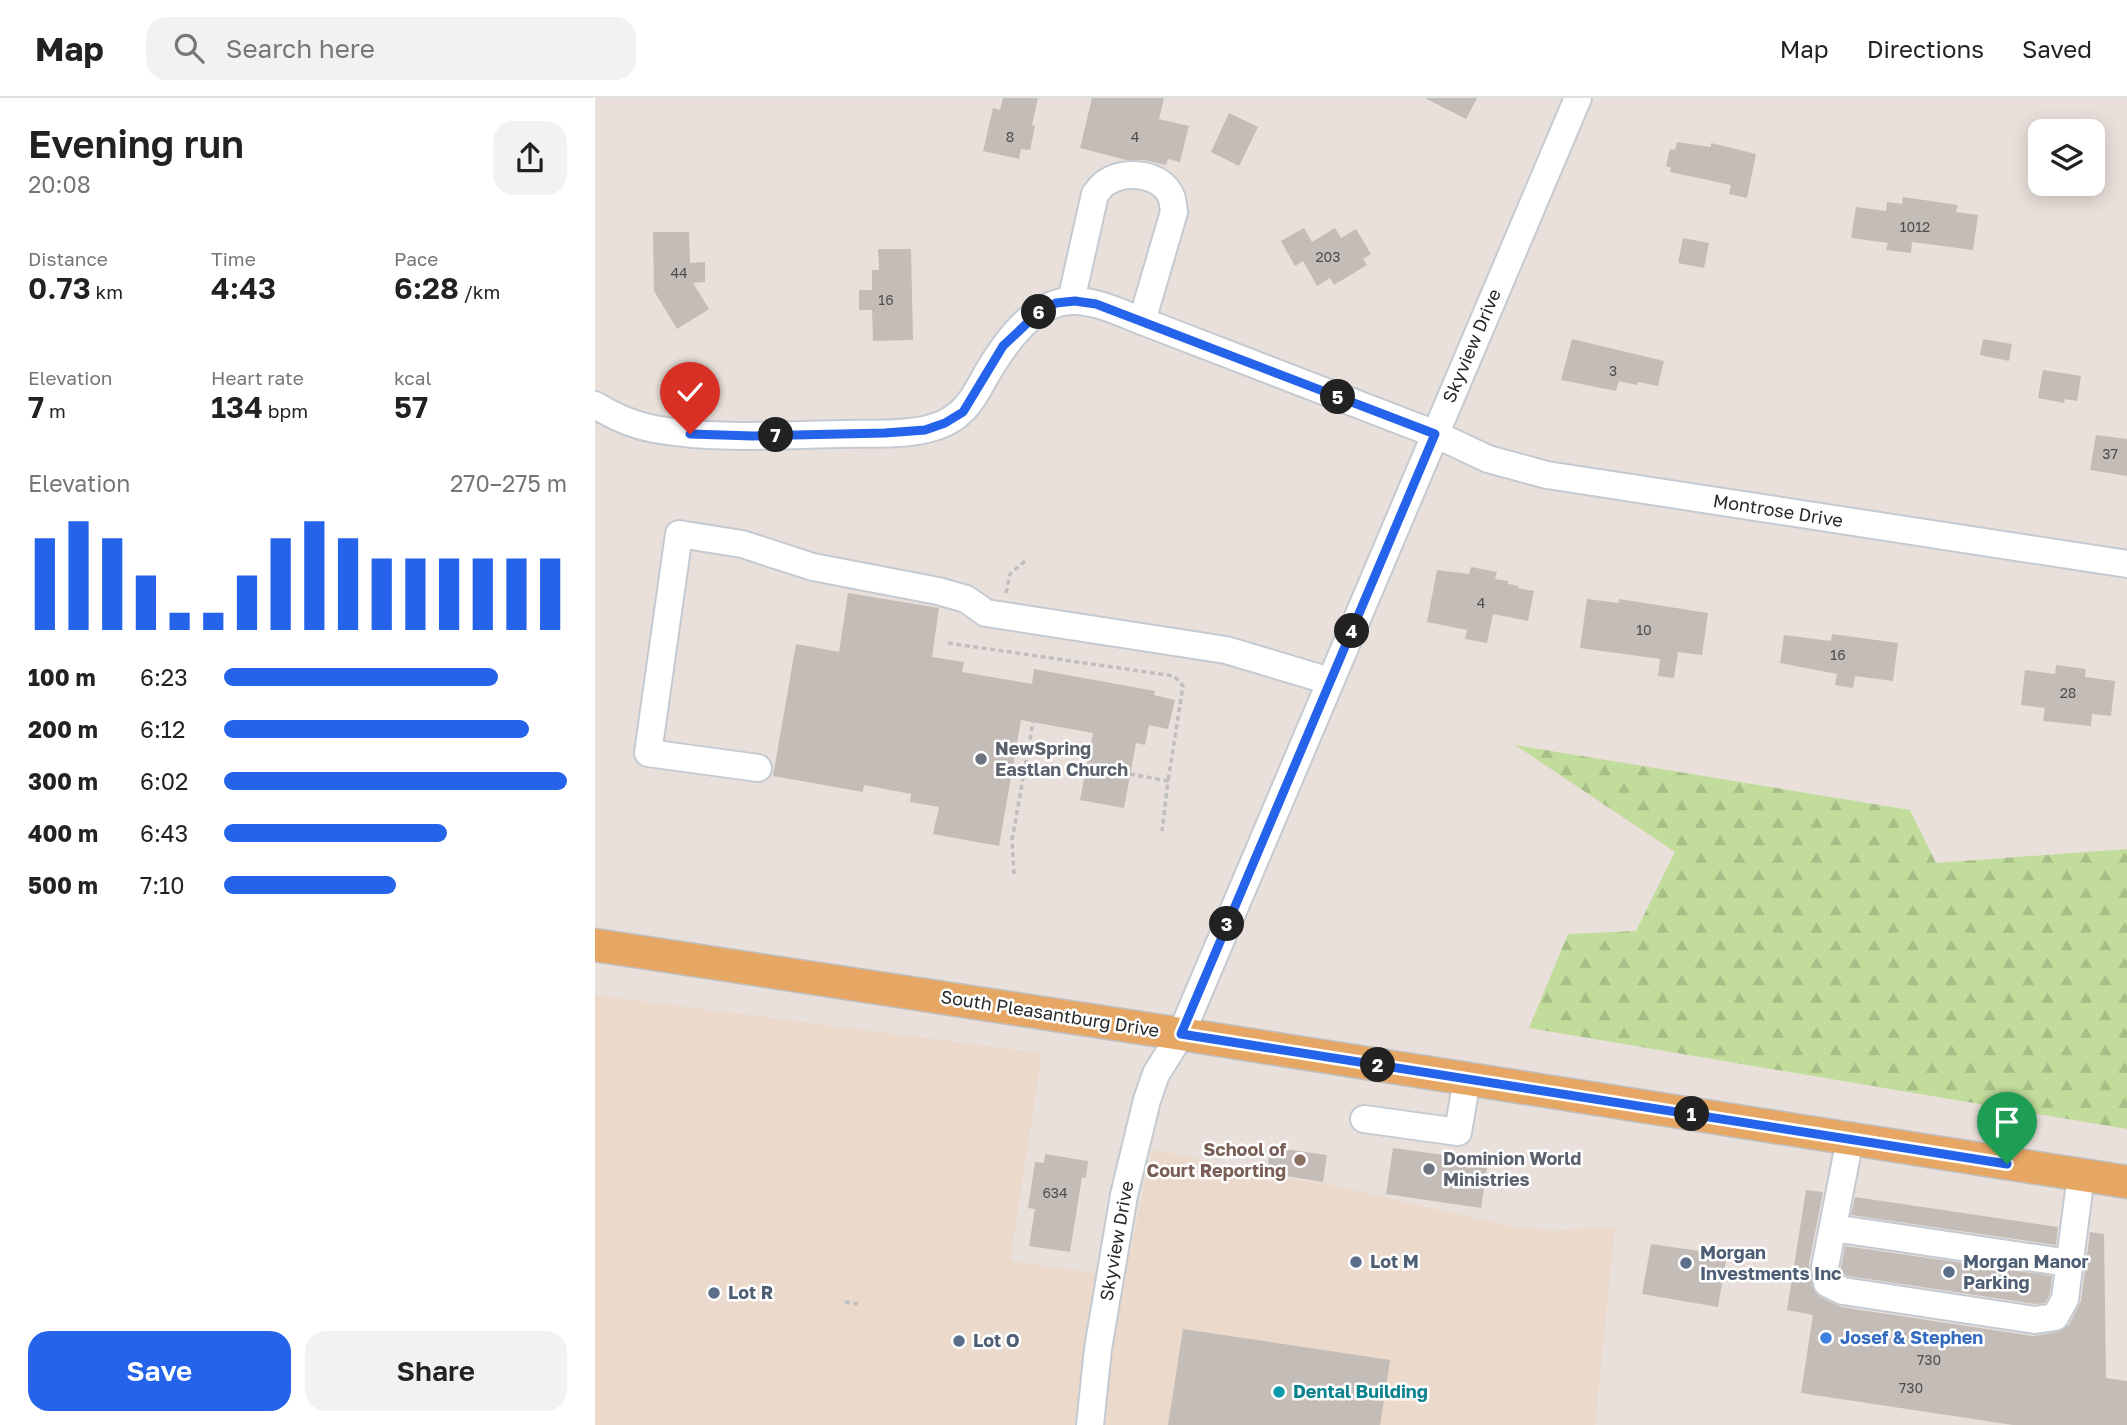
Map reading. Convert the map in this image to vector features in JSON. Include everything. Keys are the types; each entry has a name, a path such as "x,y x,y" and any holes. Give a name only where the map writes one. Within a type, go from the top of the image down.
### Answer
{"main road":[{"name":"South Pleasantburg Drive","path":"595,945 2127,1182"}],"street":[{"name":"Skyview Drive","path":"1090,1425 1098,1349 1124,1195 1156,1074 1181,1034 1578,98"},
{"path":"595,405 628,422 652,429 690,434 766,436 885,433 925,430 945,423 963,412 1003,346 1022,327 1039,312 1056,303 1071,301 1095,194 1106,182 1122,176 1141,174 1158,182 1171,194 1174,212 1142,321"},
{"name":"Montrose Drive","path":"1071,301 1096,304 1435,434 1488,459 1547,475 2127,564"},
{"path":"758,768 648,753 679,534 742,544 813,567 938,592 965,599 986,613 1226,650 1330,681"},
{"path":"1364,1119 1458,1132 1467,1079"},
{"path":"1850,1139 1825,1267 1827,1283 1843,1291 2035,1321 2055,1317 2065,1298 2081,1175"},
{"path":"1833,1228 2069,1263"}],"path":[{"path":"1006,595 1010,574 1025,561"},
{"path":"948,643 1174,676 1183,685 1163,831"},
{"path":"1014,874 1012,840 1034,722"},
{"path":"1131,774 1168,781"},
{"path":"845,1302 858,1304"}],"shaded area":[{"path":"595,995 1042,1053 1010,1261 1102,1274 1126,1271 1152,1150 1183,1155 1260,1175 1322,1183 1505,1225 1552,1231 1615,1226 1595,1425 595,1425"}],"green space":[{"path":"1515,745 1910,810 1936,863 2127,849 2127,1129 1529,1028 1568,934 1636,931 1675,852"}],"building":[{"path":"1003,98 1038,98 1030,150 1021,149 1019,159 983,151 993,108 1000,110"},
{"path":"1092,98 1164,98 1159,119 1189,126 1180,162 1168,159 1166,165 1144,160 1126,160 1080,148"},
{"path":"1425,98 1477,98 1466,119"},
{"path":"1229,113 1258,127 1239,166 1211,152"},
{"path":"1677,142 1711,147 1711,143 1756,154 1747,198 1729,194 1731,185 1670,172 1671,168 1666,166 1670,149 1675,150"},
{"path":"1903,197 1958,205 1956,212 1978,215 1973,250 1912,242 1911,253 1886,250 1888,243 1851,238 1856,207 1886,211 1887,202 1902,204"},
{"path":"1304,228 1312,242 1335,228 1341,238 1356,229 1371,254 1363,259 1367,265 1334,285 1330,278 1317,286 1303,261 1295,266 1281,241"},
{"path":"653,232 689,232 690,263 705,262 705,282 693,283 709,309 677,329 654,291"},
{"path":"1683,238 1709,243 1704,268 1678,263"},
{"path":"878,249 911,249 913,340 873,341 872,310 859,310 859,290 872,290 872,270 879,270"},
{"path":"1572,339 1664,361 1658,386 1619,381 1616,391 1561,380"},
{"path":"1983,339 2012,344 2009,361 1980,355"},
{"path":"2043,370 2081,376 2077,401 2065,399 2064,403 2038,398"},
{"path":"2096,435 2127,439 2127,476 2090,470"},
{"path":"1471,567 1497,572 1495,579 1534,591 1528,621 1493,614 1487,643 1465,639 1467,630 1427,622 1437,570 1469,574"},
{"path":"848,593 939,608 932,657 964,662 962,672 1032,684 1034,669 1155,691 1154,695 1175,700 1168,729 1149,725 1145,745 1136,743 1124,808 1080,800 1093,733 1021,720 999,846 933,834 939,807 910,802 911,794 864,785 863,792 773,776 796,644 839,652"},
{"path":"1587,599 1619,603 1619,599 1708,613 1702,655 1678,652 1674,678 1658,676 1660,659 1580,648"},
{"path":"1832,634 1898,643 1893,681 1855,676 1853,688 1835,685 1837,674 1780,663 1784,635 1831,641"},
{"path":"2056,665 2086,669 2085,677 2115,681 2111,716 2092,714 2091,726 2043,721 2045,708 2021,705 2025,670 2055,674"},
{"path":"1270,1147 1327,1155 1323,1182 1267,1173"},
{"path":"1393,1148 1488,1161 1481,1208 1386,1194"},
{"path":"1045,1154 1088,1161 1086,1178 1082,1177 1070,1252 1029,1246 1035,1209 1028,1208 1035,1162 1044,1163"},
{"path":"1806,1190 1823,1192 1809,1264 1812,1286 1820,1297 1841,1307 2033,1336 2058,1332 2069,1325 2081,1301 2090,1232 2104,1234 2106,1378 2127,1381 2127,1425 2013,1425 1801,1393 1813,1315 1787,1310"},
{"path":"1855,1197 2058,1227 2056,1245 1851,1215"},
{"path":"1651,1244 1727,1255 1718,1307 1642,1294"},
{"path":"1845,1246 2052,1276 2050,1294 2045,1303 2035,1304 1848,1276 1842,1273 1841,1268"},
{"name":"Dental Building","path":"1183,1329 1390,1360 1380,1425 1168,1425"}],"place":[{"name":"NewSpring Eastlan Church","path":"981,759"},
{"name":"School of Court Reporting","path":"1300,1160"},
{"name":"Dominion World Ministries","path":"1429,1169"},
{"name":"Lot M","path":"1356,1262"},
{"name":"Morgan Investments Inc","path":"1686,1263"},
{"name":"Morgan Manor Parking","path":"1949,1272"},
{"name":"Lot R","path":"714,1293"},
{"name":"Josef & Stephen","path":"1826,1338"},
{"name":"Lot O","path":"959,1341"},
{"name":"Dental Building","path":"1279,1392"}],"route":[{"path":"690,434 753,436 925,430 945,423 963,412 1003,346 1039,312 1056,303 1075,301 1096,304 1435,434 1181,1034 2007,1164"}]}
